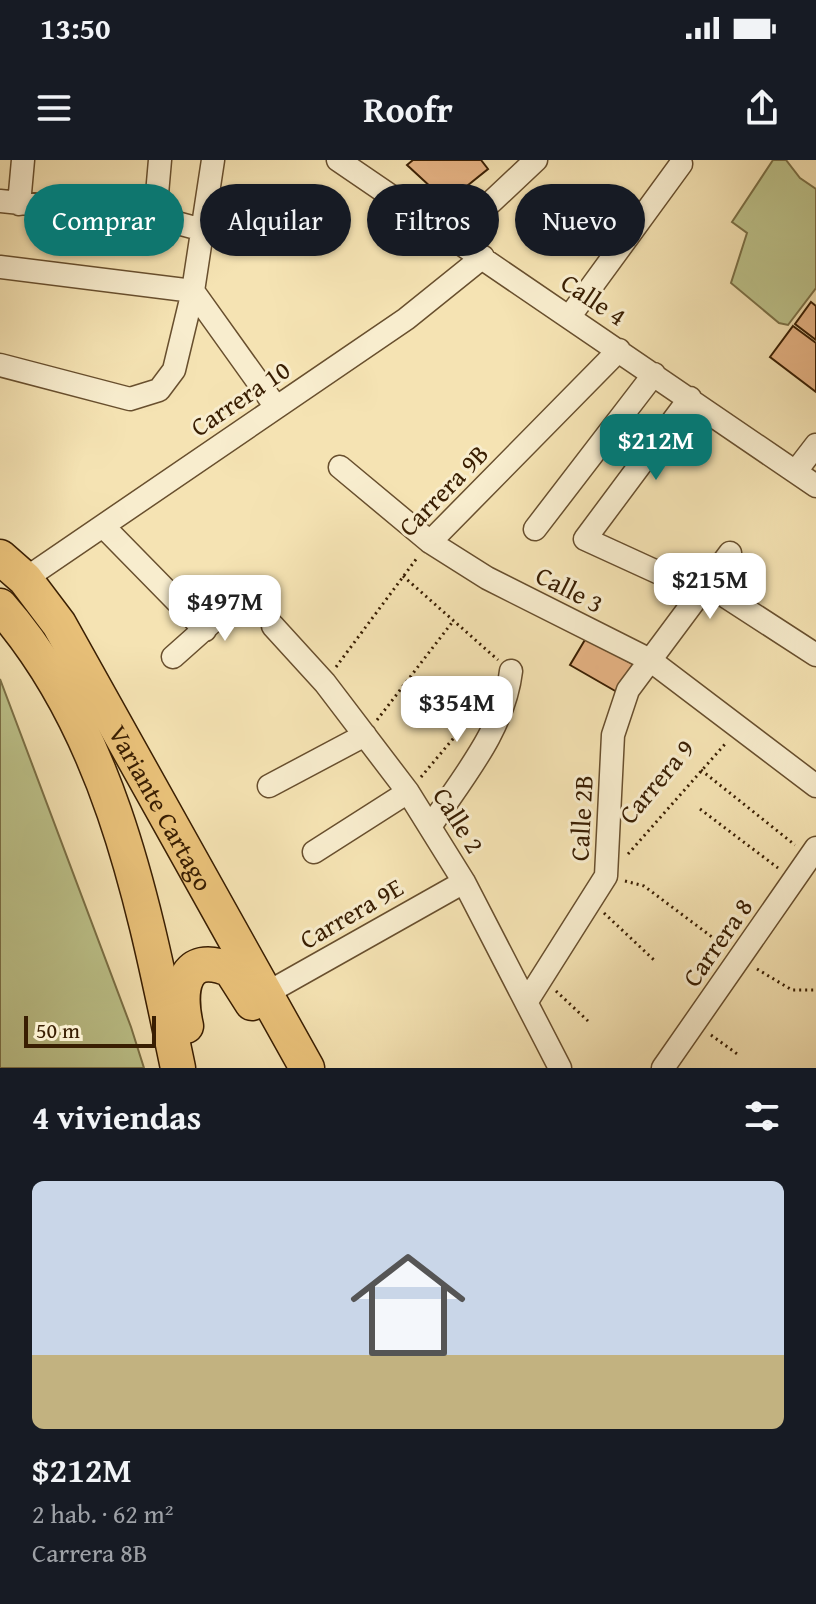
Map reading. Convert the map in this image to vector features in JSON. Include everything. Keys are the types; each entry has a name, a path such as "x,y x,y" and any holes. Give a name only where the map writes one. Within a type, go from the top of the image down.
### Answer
{"highway":[{"name":"Variante Cartago","path":"12,568 44,602 81,660 307,1068"},
{"name":"Variante Cartago","path":"0,606 40,657 72,706 107,792 154,961 178,1068"},
{"path":"196,1068 180,996 187,976 207,965 231,970 283,1060 296,1068"}],"street":[{"path":"10,202 23,160"},
{"path":"158,184 160,160"},
{"path":"210,184 213,160"},
{"name":"Calle 4","path":"338,160 374,184"},
{"path":"499,195 536,160"},
{"path":"570,316 681,164"},
{"path":"0,365 130,399 159,390 174,370 200,248"},
{"name":"Calle 4","path":"483,257 816,486"},
{"name":"Carrera 10","path":"12,568 103,526 406,319 483,257"},
{"path":"0,267 193,291 276,407"},
{"name":"Carrera 9B","path":"430,542 619,350"},
{"path":"535,529 654,374"},
{"path":"690,398 585,539 705,589 816,655"},
{"path":"796,471 816,445"},
{"name":"Calle 3","path":"340,467 430,542 487,578 650,660 816,786"},
{"path":"103,526 205,630"},
{"name":"Calle 2B","path":"607,867 613,735 628,690 730,553"},
{"path":"173,657 246,592"},
{"name":"Calle 2","path":"273,626 325,683 408,792 464,882 560,1068"},
{"path":"430,827 496,724 508,694 511,671"},
{"path":"269,786 365,735"},
{"path":"314,852 408,792"},
{"name":"Carrera 8","path":"663,1068 813,852"},
{"path":"527,1001 592,902 607,867"},
{"name":"Carrera 9E","path":"267,993 464,882"}],"path":[{"name":"Carrera 9B","path":"325,683 430,542"},
{"path":"403,576 511,671"},
{"path":"365,735 454,620"},
{"path":"408,792 480,707"},
{"name":"Carrera 9","path":"607,867 632,853 739,729"},
{"path":"701,770 813,852"},
{"path":"700,809 794,880"},
{"name":"Calle 2B","path":"607,867 644,886 740,958 792,990 816,990"},
{"path":"592,902 654,960"},
{"path":"542,978 588,1021"},
{"path":"695,1023 740,1056"}],"green space":[{"path":"773,160 786,160 800,178 816,189 816,288 788,325 779,323 731,283 747,233 732,222"},
{"path":"0,679 131,1027 144,1068 0,1068"}],"building":[{"path":"413,160 481,160 488,169 469,184 428,184 407,165"},
{"path":"811,302 816,306 816,340 795,324"},
{"path":"793,326 816,343 816,392 770,357"},
{"path":"586,638 633,664 617,692 570,665"}]}
